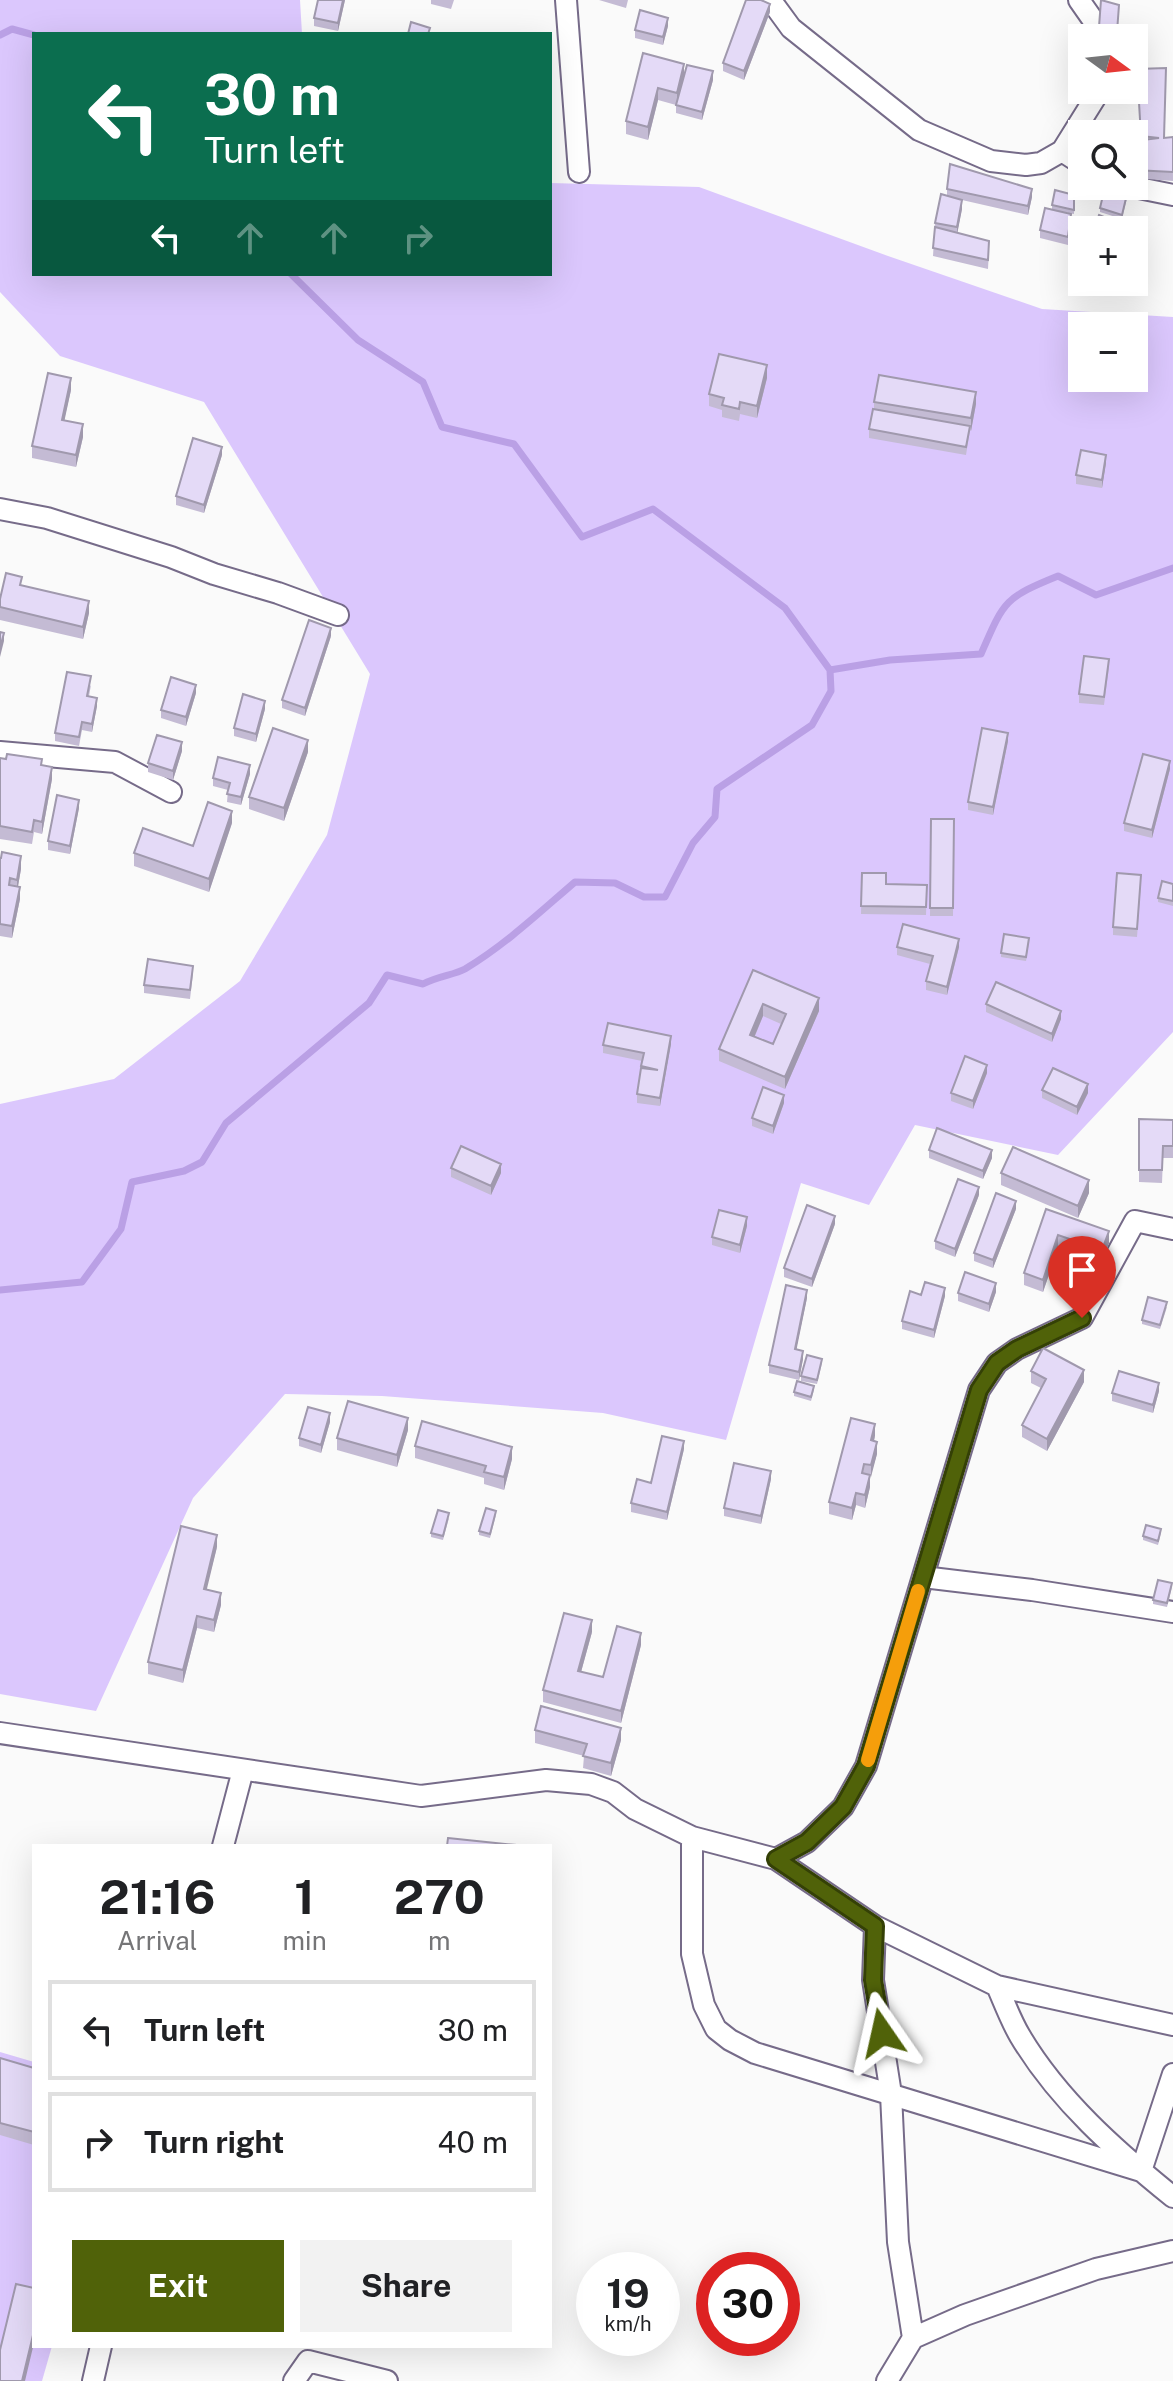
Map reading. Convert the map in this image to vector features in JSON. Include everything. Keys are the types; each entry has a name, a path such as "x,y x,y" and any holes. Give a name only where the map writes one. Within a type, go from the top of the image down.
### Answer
{"street":[{"path":"566,0 579,172"},
{"path":"768,0 791,28 919,130 991,161 1026,165 1041,163 1062,151 1091,104"},
{"path":"1079,0 1094,24"},
{"path":"1062,151 1068,155"},
{"path":"1148,190 1173,195"},
{"path":"0,509 60,522 338,615"},
{"path":"0,752 115,762 171,792"},
{"path":"776,1859 807,1842 843,1807 866,1766 979,1390 997,1363 1017,1349 1082,1318 1135,1221 1173,1229"},
{"path":"923,1577 1173,1612"},
{"path":"0,1733 421,1796 546,1780 591,1784 613,1792 635,1809 692,1837 776,1859 875,1926 997,1986 1173,2025"},
{"path":"224,1844 243,1770"},
{"path":"692,1837 692,1954 704,2005 716,2029 730,2040 755,2053 1141,2171"},
{"path":"875,1926 873,1980 891,2094 898,2242 913,2338"},
{"path":"997,1986 1019,2035 1061,2095 1173,2197"},
{"path":"1141,2171 1173,2074"},
{"path":"887,2381 913,2338 965,2315 1096,2269 1173,2251"},
{"path":"93,2381 101,2348"},
{"path":"294,2381 308,2361 387,2381"}],"shaded area":[{"path":"0,0 300,0 302,32 32,32 32,276 552,276 552,183 699,187 1042,309 1091,312 1068,312 1068,392 1148,392 1148,315 1173,317 1173,1032 1058,1155 915,1125 869,1205 801,1183 726,1440 603,1413 382,1396 285,1394 193,1498 96,1711 0,1694 0,1104 114,1079 240,981 327,835 370,674 204,402 60,356 0,292"},
{"path":"0,2052 32,2061 32,2348 51,2348 42,2381 0,2381"}],"building":[{"path":"318,0 343,0 338,23 314,18"},
{"path":"746,0 761,0 770,4 744,71 723,63"},
{"path":"1101,0 1119,5 1118,24 1099,24"},
{"path":"640,10 668,18 663,37 635,30"},
{"path":"411,22 430,28 429,32 408,32"},
{"path":"643,53 684,64 677,93 658,88 648,127 626,121"},
{"path":"687,65 713,71 702,112 676,105"},
{"path":"1166,68 1164,138 1173,137 1173,172 1148,171 1148,139 1159,138 1148,137 1148,120 1140,120 1139,104 1148,104 1148,69"},
{"path":"950,164 1032,189 1028,206 947,189"},
{"path":"1055,190 1068,193 1068,200 1074,200 1074,210 1052,205"},
{"path":"941,194 962,200 957,227 935,223"},
{"path":"1102,200 1126,200 1122,215 1100,208"},
{"path":"1045,208 1071,214 1068,216 1068,237 1040,230"},
{"path":"935,227 989,241 988,260 933,248"},
{"path":"719,354 767,365 757,406 740,402 739,409 722,405 724,398 709,394"},
{"path":"48,373 71,378 62,420 83,424 76,455 32,446"},
{"path":"879,375 976,392 971,418 874,402"},
{"path":"873,409 970,426 966,447 869,429"},
{"path":"193,438 222,447 204,505 176,496"},
{"path":"1081,450 1106,455 1102,480 1076,475"},
{"path":"6,573 22,577 20,585 89,601 83,627 0,607"},
{"path":"309,620 331,628 305,708 282,700"},
{"path":"1084,656 1109,659 1104,697 1079,694"},
{"path":"67,672 91,676 87,696 97,698 92,724 82,722 79,737 55,733"},
{"path":"171,677 196,685 186,717 161,710"},
{"path":"243,694 265,701 256,734 234,728"},
{"path":"273,728 308,740 284,808 249,797"},
{"path":"982,728 1008,733 993,807 968,802"},
{"path":"157,735 182,742 173,771 148,763"},
{"path":"7,754 42,759 41,765 52,767 42,822 34,820 32,832 0,826 0,758 6,759"},
{"path":"1143,754 1170,761 1152,830 1124,823"},
{"path":"218,757 250,765 241,797 227,794 230,783 213,778"},
{"path":"57,795 79,800 70,846 48,841"},
{"path":"208,802 232,811 209,879 134,853 143,828 193,846"},
{"path":"931,819 954,819 953,908 930,908"},
{"path":"2,852 21,856 17,880 10,878 9,885 20,887 12,926 0,924"},
{"path":"862,873 886,873 886,884 927,885 926,907 861,906"},
{"path":"1117,873 1141,875 1137,929 1113,927"},
{"path":"1162,881 1173,884 1173,901 1158,898"},
{"path":"903,924 959,939 947,987 926,981 933,956 897,947"},
{"path":"1004,934 1029,938 1026,957 1001,953"},
{"path":"148,959 193,966 190,990 144,985"},
{"path":"753,970 819,998 785,1077 719,1049","holes":["763,1004 786,1014 773,1044 750,1035"]},
{"path":"996,982 1061,1011 1052,1034 986,1004"},
{"path":"608,1023 671,1036 660,1098 637,1094 641,1068 658,1070 641,1066 644,1053 603,1045"},
{"path":"965,1056 987,1065 973,1101 951,1093"},
{"path":"1053,1068 1088,1084 1077,1107 1042,1090"},
{"path":"763,1087 784,1095 773,1126 752,1118"},
{"path":"1139,1119 1173,1120 1173,1146 1163,1146 1162,1170 1139,1170"},
{"path":"937,1128 992,1150 983,1171 929,1150"},
{"path":"461,1146 501,1164 491,1186 451,1168"},
{"path":"1013,1147 1089,1180 1078,1206 1001,1173"},
{"path":"958,1179 979,1187 955,1249 935,1241"},
{"path":"996,1193 1016,1201 993,1260 974,1253"},
{"path":"807,1205 835,1216 812,1279 784,1268"},
{"path":"1046,1209 1109,1231 1102,1250 1058,1235 1043,1280 1024,1273"},
{"path":"719,1210 747,1217 740,1245 712,1237"},
{"path":"965,1272 996,1283 989,1304 958,1293"},
{"path":"925,1282 945,1288 934,1330 902,1321 910,1291 921,1295"},
{"path":"786,1285 807,1290 795,1349 803,1351 799,1372 769,1365"},
{"path":"1148,1297 1167,1302 1160,1325 1142,1320"},
{"path":"1043,1348 1084,1370 1047,1439 1022,1425 1046,1379 1031,1371"},
{"path":"807,1355 822,1359 817,1380 801,1376"},
{"path":"1119,1371 1159,1383 1153,1405 1112,1393"},
{"path":"797,1381 814,1386 811,1397 794,1392"},
{"path":"348,1401 408,1418 397,1455 337,1438"},
{"path":"308,1407 330,1413 321,1445 299,1438"},
{"path":"851,1418 875,1424 871,1440 877,1442 871,1465 864,1464 862,1473 870,1475 865,1495 856,1493 852,1508 829,1502"},
{"path":"422,1421 512,1447 504,1477 484,1472 486,1466 415,1446"},
{"path":"662,1436 684,1441 667,1512 631,1503 637,1479 651,1483"},
{"path":"734,1463 771,1471 761,1516 724,1508"},
{"path":"486,1508 496,1511 490,1534 479,1531"},
{"path":"438,1510 449,1513 443,1536 431,1533"},
{"path":"1146,1525 1161,1529 1158,1541 1143,1536"},
{"path":"181,1526 217,1535 204,1589 221,1593 214,1620 197,1616 183,1670 148,1662"},
{"path":"1158,1580 1172,1583 1167,1603 1153,1600"},
{"path":"564,1613 592,1620 578,1671 603,1677 617,1626 641,1633 621,1711 543,1690"},
{"path":"541,1706 621,1728 611,1763 583,1756 587,1744 535,1730"},
{"path":"448,1838 506,1844 447,1844"},
{"path":"0,2058 32,2067 32,2131 0,2123"},
{"path":"16,2284 32,2288 32,2339 22,2381 0,2381 0,2350"}],"waterway":[{"path":"0,35 12,29 32,34"},
{"path":"293,276 358,340 423,382 442,427 514,444 582,537 653,509 785,608 830,670 890,660 981,654 1008,603 1040,583 1058,576 1096,595 1173,568"},
{"path":"0,1290 82,1282 121,1229 132,1182 184,1171 202,1162 226,1123 369,1003 387,975 423,984 465,969 508,939 575,882 615,883 644,897 665,897 693,843 715,817 717,789 812,725 831,691 830,670"}],"slow traffic":[{"path":"868,1760 918,1591"}],"route":[{"path":"882,2033 873,1980 875,1926 776,1859 807,1842 843,1807 866,1766 979,1390 997,1363 1017,1349 1082,1318"}]}
